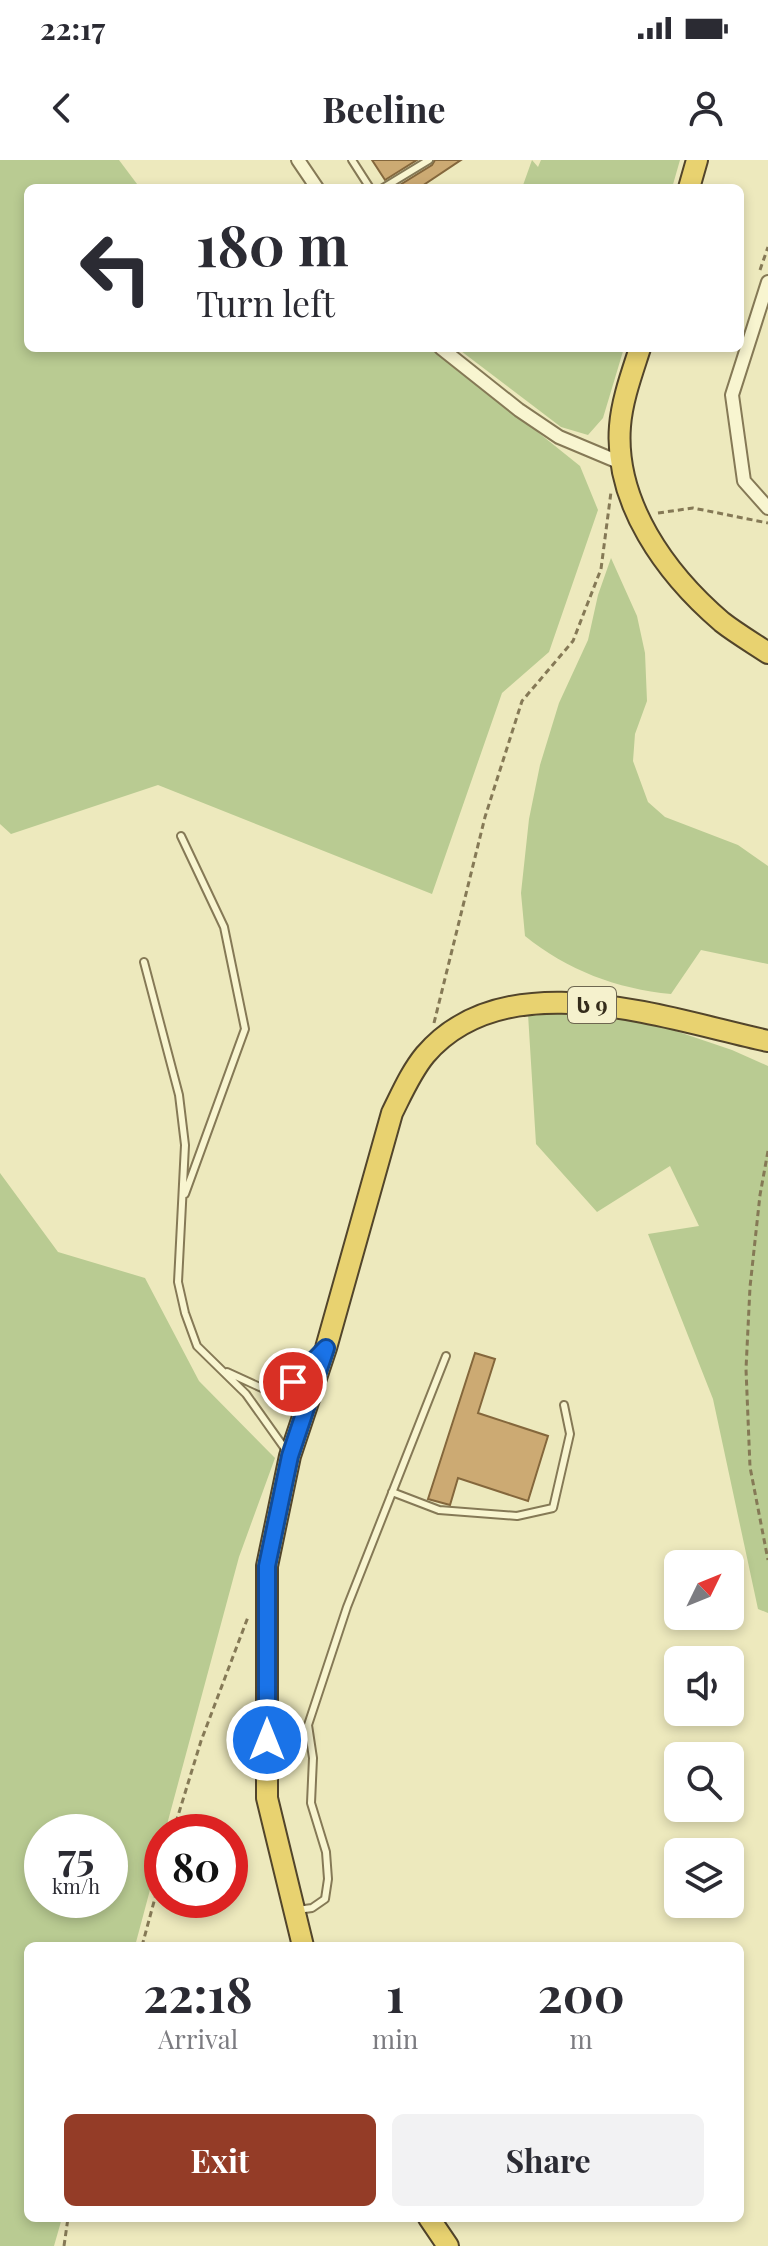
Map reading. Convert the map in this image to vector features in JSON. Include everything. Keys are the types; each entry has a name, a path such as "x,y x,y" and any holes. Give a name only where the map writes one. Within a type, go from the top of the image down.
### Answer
{"highway":[{"path":"690,184 697,160"},
{"path":"639,352 620,425 621,463 635,511 658,553 688,589 723,622 768,653"},
{"name":"ს 9","path":"302,1942 267,1798 267,1566 290,1456 326,1348 392,1113 408,1079 426,1054 450,1031 479,1015 506,1006 537,1001 609,1006 768,1041"},
{"path":"432,2222 448,2246"}],"street":[{"path":"298,160 314,184"},
{"path":"768,282 732,395 744,481 768,508"},
{"path":"446,352 519,410 559,437 621,463"}],"lane":[{"path":"352,160 367,184"},
{"path":"390,184 429,160"},
{"path":"181,836 224,927 245,1029 182,1203"},
{"path":"144,962 179,1095 185,1145 178,1282 185,1313 197,1346 246,1394 290,1456"},
{"path":"197,1346 224,1371 264,1389 293,1382 326,1348"},
{"path":"294,1910 312,1908 325,1899 328,1879 326,1852 311,1803 313,1758 308,1725 347,1607 446,1356"},
{"path":"392,1492 439,1510 517,1516 553,1508 570,1434 564,1405"}],"path":[{"path":"433,1027 485,817 522,701 573,641 601,569 608,524 608,499 621,463"},
{"path":"635,511 666,514 693,508 768,523"},
{"path":"768,1151 750,1287 746,1369 750,1467 768,1560"},
{"path":"178,1814 196,1754 251,1610"},
{"path":"143,1942 150,1918"},
{"path":"64,2246 67,2222"}],"green space":[{"path":"0,160 119,160 137,184 24,184 24,352 438,352 580,466 598,510 549,652 502,693 432,894 158,785 11,834 0,824"},
{"path":"532,160 538,167 541,160 680,160 673,184 523,184"},
{"path":"462,352 623,352 603,418 588,435 561,427"},
{"path":"611,558 637,616 645,653 647,701 635,734 633,761 648,802 665,817 738,845 768,866 768,964 701,950 671,994 631,988 594,976 558,959 525,936 521,893 529,819 540,765 559,703 588,640 598,595"},
{"path":"593,1003 732,1050 768,1066 768,1613 758,1609 713,1399 648,1234 699,1226 670,1166 597,1212 536,1144 528,1014"},
{"path":"0,1173 58,1252 145,1278 199,1381 275,1458 239,1557 170,1814 144,1814 144,1912 136,1942 24,1942 24,2222 61,2222 54,2246 0,2246"}],"building":[{"path":"372,160 417,160 385,180"},
{"path":"435,160 461,160 425,184 401,184"},
{"path":"475,1353 495,1359 478,1413 548,1436 528,1501 458,1478 450,1505 428,1499"}],"route":[{"path":"267,1740 267,1566 290,1456 326,1348 293,1382"}]}
